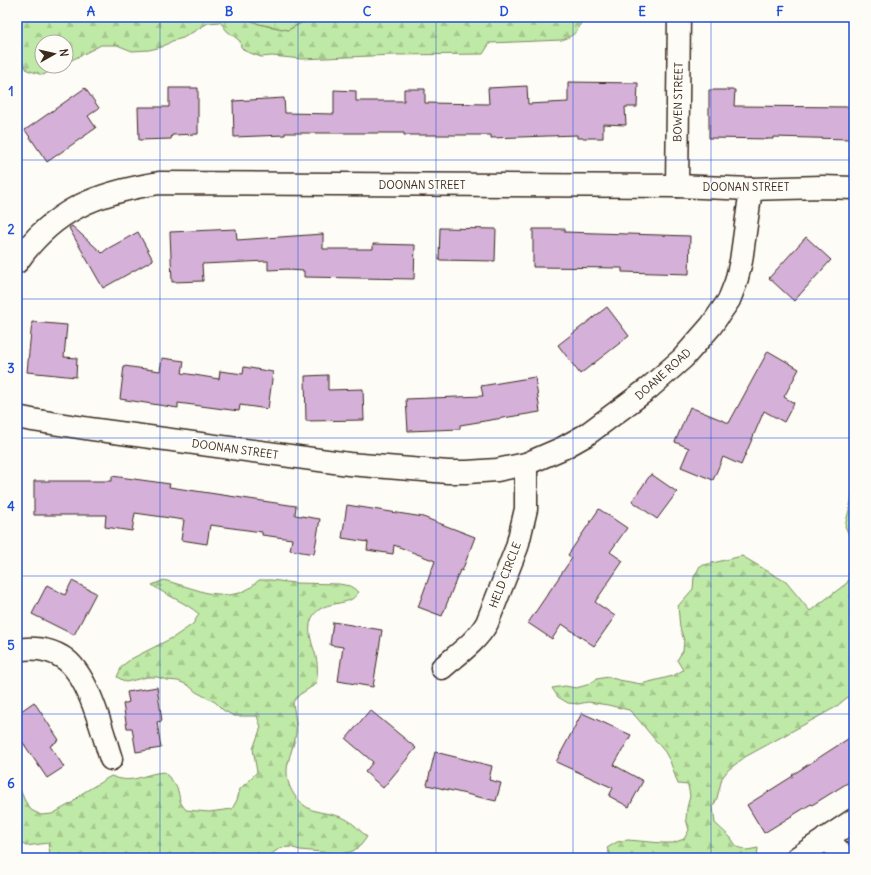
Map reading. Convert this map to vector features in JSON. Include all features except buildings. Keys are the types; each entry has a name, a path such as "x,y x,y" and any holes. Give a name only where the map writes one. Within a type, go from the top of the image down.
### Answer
{"street":[{"name":"BOWEN STREET","path":"677,186 679,17"},
{"name":"DOONAN STREET","path":"17,262 38,235 50,224 86,201 120,190 159,183 677,186 751,189 822,187 854,188"},
{"name":"DOANE ROAD","path":"526,464 563,448 586,435 649,388 678,363 711,326 729,300 736,282 741,261 751,189"},
{"name":"DOONAN STREET","path":"17,417 91,429 349,464 448,472 467,472 497,470 526,464"},
{"name":"HELD CIRCLE","path":"442,668 472,643 487,623 517,547 526,509 526,464"},
{"path":"17,650 24,648 44,650 63,657 70,663 91,697 111,759"},
{"path":"796,858 854,820"},
{"path":"826,838 846,858"}],"green space":[{"path":"17,17 244,17 259,24 288,30 312,17 584,17 574,34 562,40 490,43 483,54 393,55 302,59 272,56 261,57 245,51 241,47 240,41 227,31 220,22 208,23 183,38 172,41 162,47 149,50 132,51 117,45 101,45 74,59 74,34 34,34 34,72 27,70 22,61 21,51 17,45"},
{"path":"244,17 312,17 288,30 259,24"},
{"path":"854,482 854,546 845,526"},
{"path":"742,556 786,582 810,611 847,583 854,570 854,693 836,707 745,757 728,770 722,778 713,807 715,823 731,838 737,847 747,850 758,848 757,858 611,858 607,848 617,842 628,840 673,843 684,839 689,830 686,819 690,796 688,785 678,784 670,761 665,752 629,710 588,702 578,704 568,703 558,697 552,688 565,686 576,688 587,685 597,679 608,677 641,684 673,676 683,670 677,660 683,651 684,640 680,628 678,606 693,589 694,577 700,566"},
{"path":"164,580 207,593 229,595 240,593 250,588 259,580 294,583 339,584 350,586 359,592 348,601 320,609 312,618 310,624 310,635 317,664 316,684 299,695 293,702 296,733 287,769 290,788 302,804 312,810 345,818 367,837 361,845 353,851 343,854 300,850 290,847 280,848 266,858 46,858 50,854 48,843 26,846 17,841 17,783 31,810 41,815 52,814 72,803 81,794 111,776 132,779 164,772 176,786 181,802 186,810 209,812 232,809 237,800 240,789 257,772 253,749 261,727 257,716 234,716 223,710 215,702 196,692 188,685 178,681 157,677 147,677 126,682 117,677 122,666 131,659 174,637 193,624 199,614 152,585"}]}
